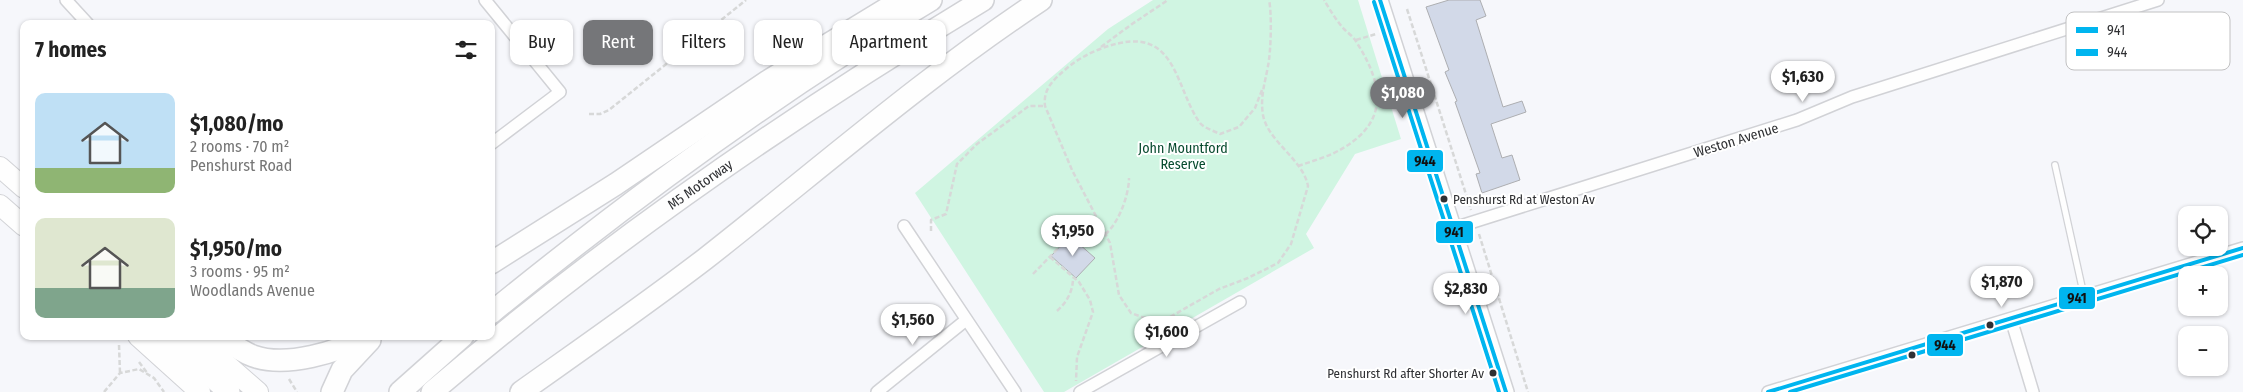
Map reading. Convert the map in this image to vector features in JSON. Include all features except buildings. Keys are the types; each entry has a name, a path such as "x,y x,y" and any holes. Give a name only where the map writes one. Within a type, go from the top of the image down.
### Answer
{"highway":[{"path":"495,260 616,184 768,81 901,0"},
{"name":"M5 Motorway","path":"495,310 607,220 688,159 834,60 931,0"},
{"name":"M5 Motorway","path":"432,392 592,261 680,197 829,95 983,0"},
{"path":"537,392 894,106 1041,0"},
{"path":"0,167 20,184"},
{"path":"2,213 20,224"},
{"path":"521,392 630,316"},
{"path":"142,340 200,392"},
{"path":"170,340 229,392"},
{"path":"199,340 258,392"},
{"path":"226,340 251,356 282,360 326,353 358,340"},
{"path":"332,392 342,370 370,340"},
{"path":"400,392 458,340"}],"street":[{"path":"66,0 84,20"},
{"path":"485,0 560,92 495,141"},
{"path":"1380,0 1506,392"},
{"name":"Weston Avenue","path":"2120,12 2158,0"},
{"name":"Weston Avenue","path":"1454,228 1797,120 1852,96 2066,29"},
{"path":"904,226 1015,392"},
{"path":"1768,392 2243,248"},
{"path":"1079,388 1240,302"},
{"path":"2011,319 2033,392"},
{"path":"878,392 966,320"}],"lane":[{"path":"2055,165 2084,296"}],"path":[{"path":"589,114 600,114 608,110 746,0"},
{"path":"1168,0 1098,50 1071,64 1055,78 1048,87 1044,97 1045,106 1072,170 1106,234 1114,258 1119,295 1131,313 1155,320 1170,317 1219,289 1263,272 1278,264 1286,254 1298,227 1308,186 1307,180 1298,166 1266,124 1262,90"},
{"path":"1098,50 1135,40 1146,41 1164,52 1174,68 1201,124 1220,134 1239,127 1255,108 1262,90 1269,65 1271,38 1269,0"},
{"path":"1298,166 1334,153 1361,134 1376,116 1378,93 1369,64 1356,40 1335,18 1324,0"},
{"path":"1407,9 1472,212"},
{"path":"931,232 931,220 946,214 958,164 977,144 1029,106 1045,106"},
{"path":"1076,241 1091,241 1106,234 1120,214 1126,200 1130,178"},
{"path":"1479,234 1528,392"},
{"path":"1032,274 1070,236"},
{"path":"1050,257 1086,292 1093,312 1077,356 1075,377 1079,388"},
{"path":"1057,311 1069,296 1073,286 1073,278"},
{"path":"119,345 120,373"},
{"path":"104,392 120,373 139,369 154,378 164,392"},
{"path":"288,377 297,392"}],"green space":[{"name":"John Mountford Reserve","path":"1153,0 1358,0 1401,139 1355,154 1306,234 1314,248 1064,392 1044,392 915,193 1108,29"}],"transit line":[{"name":"941","path":"1380,0 1506,392"},
{"name":"944","path":"1374,2 1499,392"},
{"name":"941","path":"1768,392 2243,248"},
{"name":"944","path":"1790,392 2243,255"}],"place":[{"name":"Penshurst Rd at Weston Av","path":"1444,199"},
{"name":"Penshurst Rd after Shorter Av","path":"1493,373"}]}
